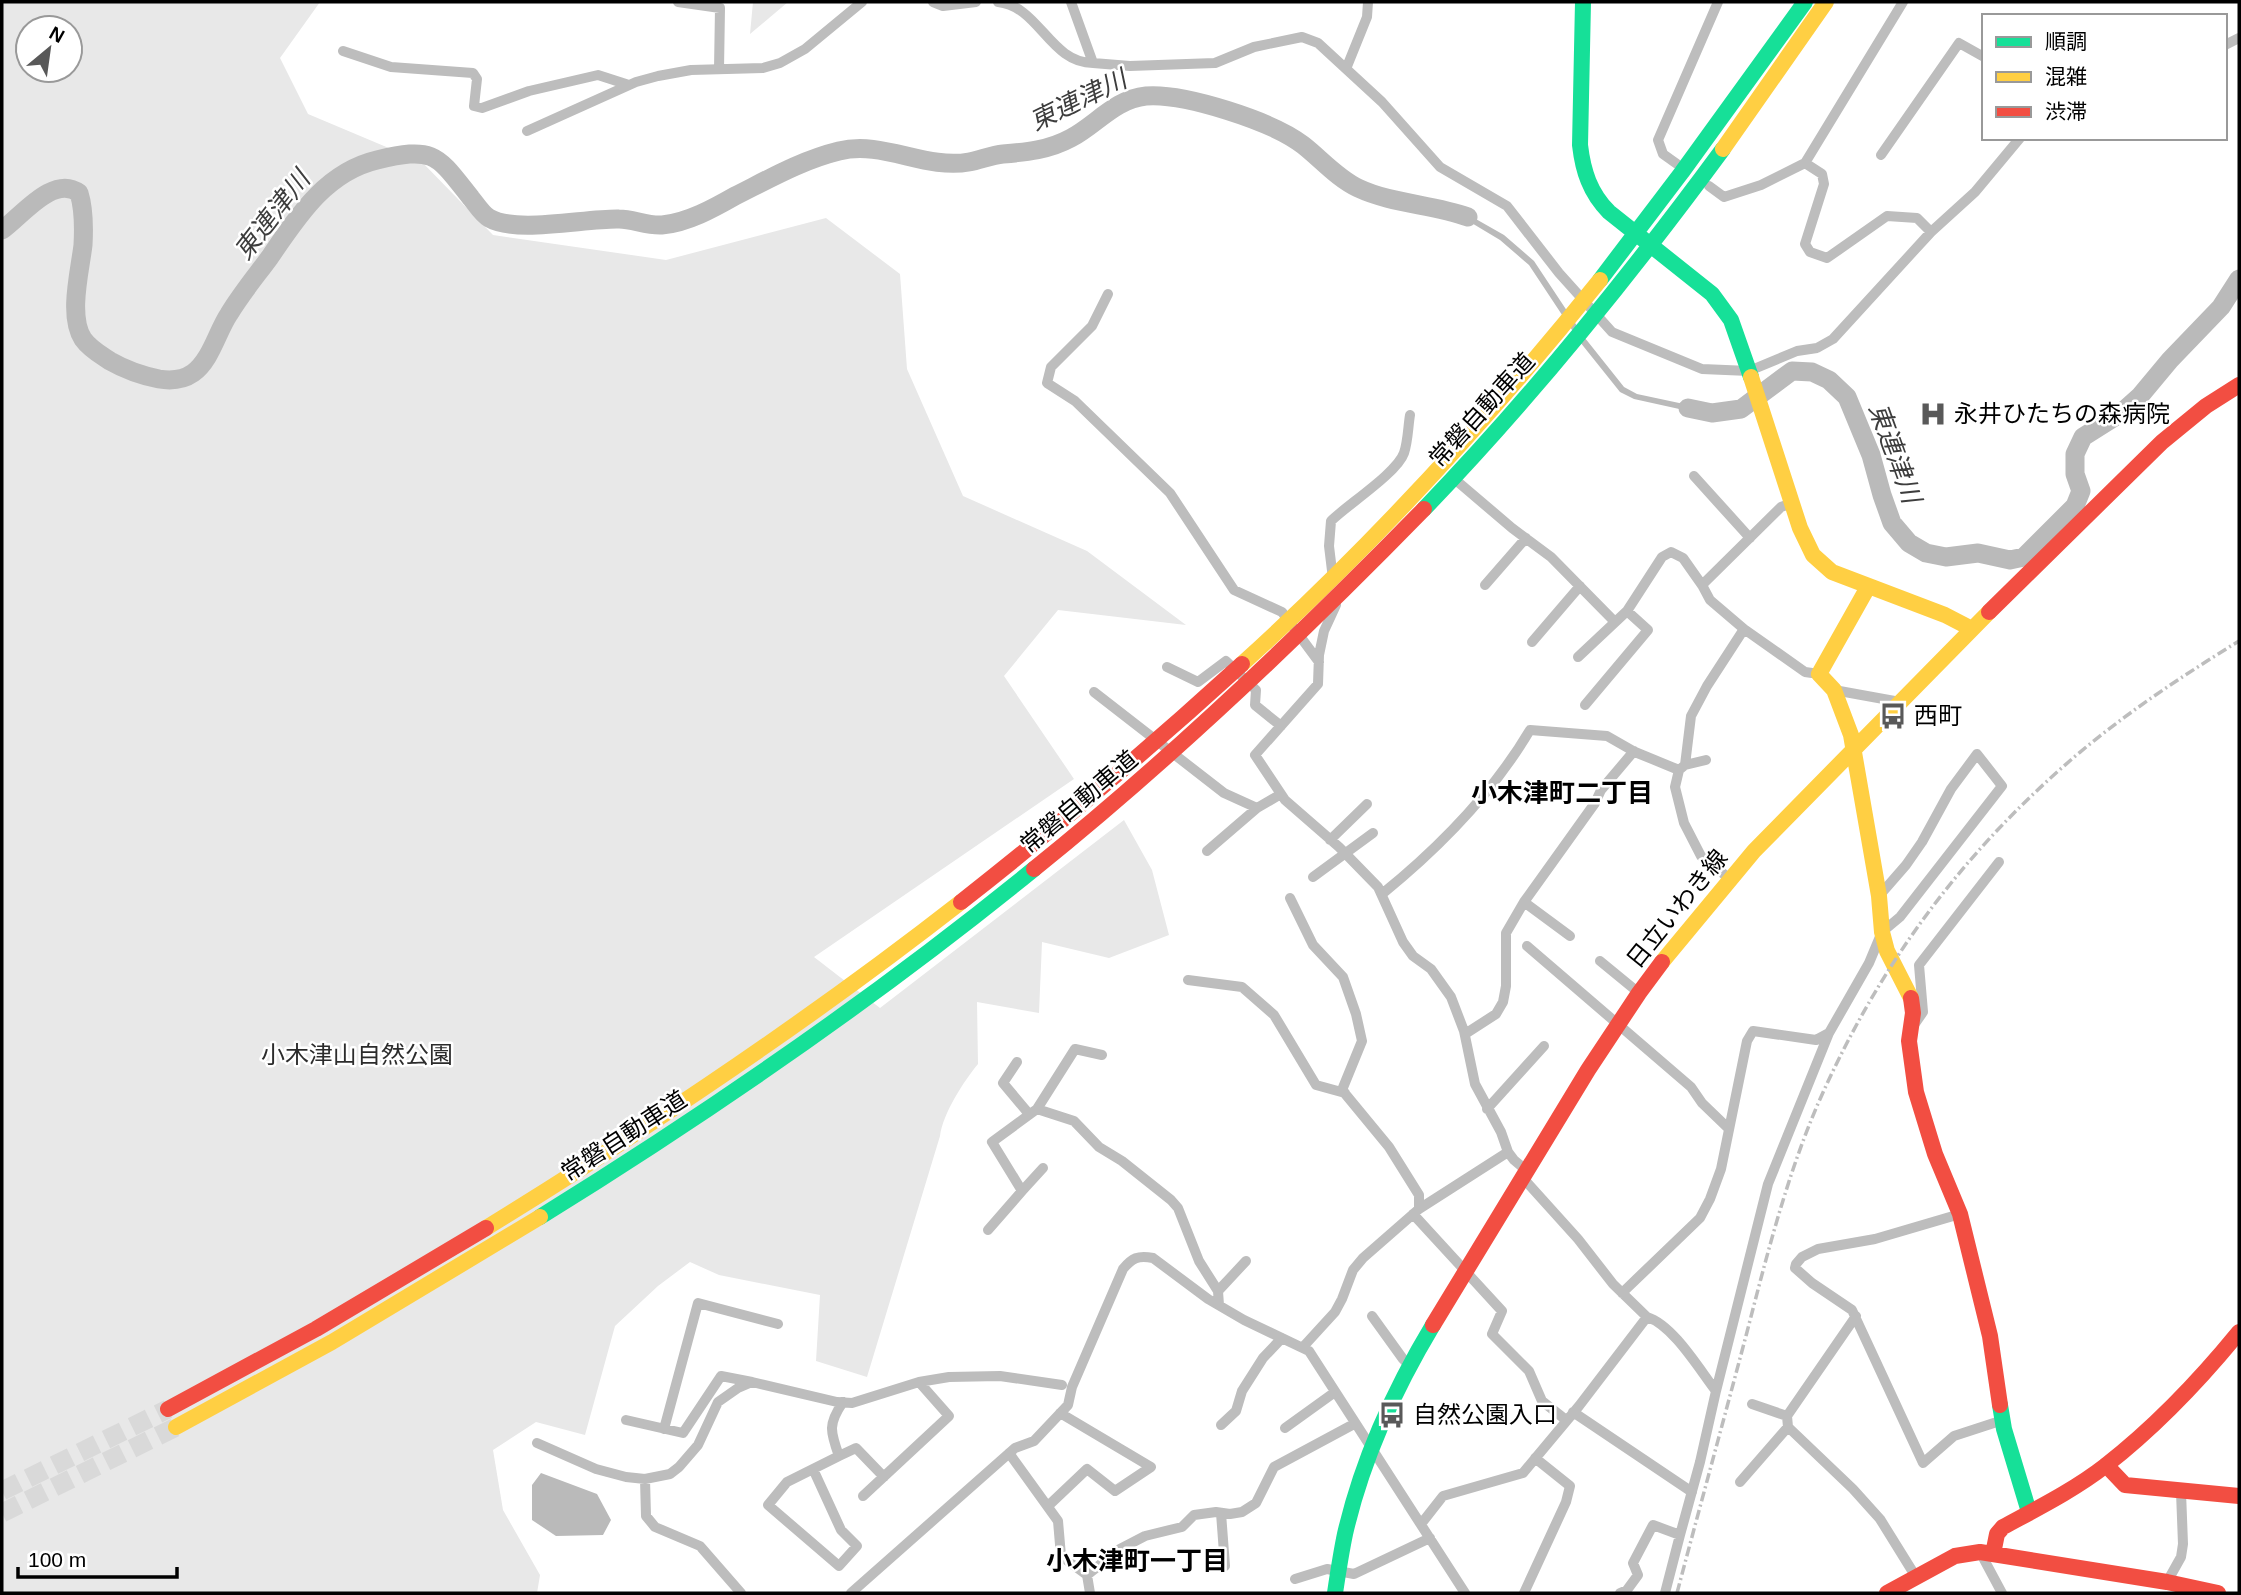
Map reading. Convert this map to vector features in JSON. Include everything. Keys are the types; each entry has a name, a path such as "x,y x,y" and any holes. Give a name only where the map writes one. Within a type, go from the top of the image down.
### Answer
{"main road":[{"path":"1583,2 1580,145 1590,187 1609,212 1712,294 1722,306 1737,334 1800,528 1813,555 1832,572 1945,615 1972,629"},
{"path":"1777,41 1798,2"},
{"name":"常磐自動車道","path":"168,1409 369,1299 494,1224 684,1103 897,953 1061,825 1154,746 1269,641 1376,534 1462,442 1541,351 1805,2"},
{"name":"常磐自動車道","path":"176,1427 381,1314 508,1238 692,1119 898,974 992,903 1166,759 1280,654 1389,546 1555,362 1704,184 1753,106 1826,2"},
{"path":"1753,106 1798,58 1838,2"},
{"name":"日立いわき線","path":"1335,1593 1353,1503 1371,1448 1410,1366 1617,1024 1640,993 1730,879 1774,829 2162,442 2198,412 2239,385"},
{"path":"1868,587 1819,674 1834,690 1847,721 1880,896 1882,932 1887,951 1911,996 1909,1041 1916,1092 1935,1154 1960,1214 1990,1336 2003,1420 2029,1512"},
{"path":"1987,1553 2003,1527 2076,1486 2106,1465 2204,1375 2239,1332"},
{"path":"2106,1465 2125,1485 2239,1496"},
{"path":"1886,1593 1955,1556 1987,1553 2167,1581 2218,1593"}],"street":[{"path":"678,2 720,8 719,69"},
{"path":"527,131 629,85 675,72 763,68 780,63 805,49 862,2"},
{"path":"933,2 943,6 976,2"},
{"path":"998,2 1021,10 1062,52 1083,63 1130,66 1215,63 1254,47 1302,37 1318,43 1382,103 1440,167 1507,206 1559,273 1612,332 1702,369 1750,375 1797,351 1817,348 1833,339 1931,232 1975,192 2018,140"},
{"path":"1071,2 1093,63"},
{"path":"1346,69 1367,17 1368,2"},
{"path":"1681,168 1662,154 1658,140 1718,2"},
{"path":"1704,184 1724,197 1762,185 1805,163 1903,2"},
{"path":"1881,155 1959,44 1982,56"},
{"path":"343,51 391,67 473,73 477,79 474,106 482,108 529,91 598,75 629,85"},
{"path":"1805,163 1822,174 1824,184 1805,244 1810,252 1827,258 1887,216 1917,218 1931,232"},
{"path":"1108,294 1092,326 1051,367 1047,383 1076,401 1170,493 1234,590 1282,612 1319,662"},
{"path":"1410,415 1403,456 1379,482 1331,521 1329,546 1336,606 1324,631 1318,684 1255,755 1281,794 1378,887 1403,942 1413,956 1432,969 1451,997 1465,1034 1475,1084 1501,1132 1508,1152 1622,1293 1677,1341 1716,1391"},
{"path":"1694,476 1750,538"},
{"path":"1458,482 1551,557 1615,622"},
{"path":"1702,585 1781,507 1792,503"},
{"path":"1485,585 1526,538"},
{"path":"1578,657 1627,611 1662,556 1671,552 1683,558 1710,600 1805,672 1819,674"},
{"path":"1532,642 1580,586"},
{"path":"1585,705 1648,630 1627,611"},
{"path":"1730,879 1701,856 1684,823 1675,787 1682,767 1691,716 1744,628"},
{"path":"1167,667 1198,682 1226,662 1256,690 1255,705 1281,726"},
{"path":"1834,690 1900,702"},
{"path":"1094,692 1224,793 1257,808"},
{"path":"1382,894 1419,864 1476,805 1510,764 1530,730 1607,736 1633,751 1682,767 1706,760"},
{"path":"1465,1034 1496,1014 1503,1002 1506,986 1506,933 1524,902 1595,803 1601,790 1633,751"},
{"path":"1665,1593 1768,1184 1829,1033 1869,963 1882,932 1900,917 2002,786 1977,754 1951,789 1923,842 1880,896"},
{"path":"1207,851 1257,808 1281,794"},
{"path":"1330,839 1367,804"},
{"path":"1313,877 1373,833"},
{"path":"1910,1031 1923,1012 1919,965 1999,862"},
{"path":"1290,898 1313,945 1343,977 1356,1014 1363,1041 1342,1090 1389,1147 1419,1195 1416,1212 1466,1274 1502,1311 1492,1334 1528,1371 1542,1401 1692,1492"},
{"path":"1524,902 1570,936"},
{"path":"1527,946 1691,1087 1702,1103 1729,1129"},
{"path":"1600,961 1640,993"},
{"path":"1188,980 1241,987 1274,1015 1316,1085 1345,1093"},
{"path":"1622,1293 1700,1218 1710,1199 1721,1169 1747,1041 1753,1031 1816,1040 1829,1033"},
{"path":"1487,1109 1544,1046"},
{"path":"1022,1191 992,1142 1033,1111 1075,1049 1102,1055"},
{"path":"1017,1062 1003,1083 1033,1111 1074,1121 1099,1147 1122,1161 1178,1208 1199,1261 1218,1291 1219,1305"},
{"path":"1303,1347 1335,1312 1353,1270 1363,1258 1416,1212 1508,1152"},
{"path":"988,1230 1043,1168"},
{"path":"1960,1214 1875,1239 1818,1249 1802,1257 1795,1268 1852,1310 1856,1316 1923,1463 1955,1436 2003,1420"},
{"path":"851,1593 1015,1448 1034,1441 1068,1405 1072,1387 1123,1269 1131,1259 1142,1255 1153,1258 1244,1320 1309,1351 1465,1593"},
{"path":"1218,1291 1246,1261"},
{"path":"664,1429 698,1303 778,1324"},
{"path":"1373,1316 1410,1366"},
{"path":"1740,1482 1787,1421 1856,1316"},
{"path":"1421,1524 1443,1496 1523,1473 1647,1317"},
{"path":"1221,1425 1236,1411 1242,1391 1263,1358 1282,1338"},
{"path":"626,1420 683,1433 721,1376 843,1402 865,1400 885,1391 919,1382 979,1374 1062,1385"},
{"path":"537,1443 596,1469 626,1477 645,1479 670,1474 698,1445 718,1402 751,1382"},
{"path":"863,1496 949,1416 919,1382"},
{"path":"1285,1427 1335,1392"},
{"path":"839,1456 832,1439 832,1418 843,1402"},
{"path":"1752,1404 1787,1421 1853,1489 1880,1519 1916,1577"},
{"path":"1048,1506 1087,1469 1115,1491 1151,1467 1060,1413"},
{"path":"1087,1574 1121,1549 1145,1536 1182,1527 1194,1515 1242,1512 1256,1503 1274,1467 1354,1423"},
{"path":"813,1469 842,1530 857,1546 839,1566 768,1505 787,1482 813,1469 839,1456 856,1448 884,1477"},
{"path":"1009,1453 1058,1521 1061,1556 1087,1574 1090,1593"},
{"path":"1524,1593 1566,1502 1570,1486 1535,1458"},
{"path":"645,1479 646,1516 655,1527 700,1546 741,1593"},
{"path":"2167,1581 2181,1557 2181,1492"},
{"path":"1221,1513 1225,1566"},
{"path":"1620,1593 1627,1590 1638,1575 1633,1563 1653,1524 1680,1535"},
{"path":"1295,1579 1327,1569 1354,1574 1430,1538"},
{"path":"1987,1553 2003,1593"}],"green space":[{"name":"小木津山自然公園","path":"2,2 320,2 280,58 308,114 422,162 493,235 666,260 826,218 900,274 907,369 963,496 1087,551 1186,625 1058,610 1004,676 1074,779 814,957 880,1008 1124,820 1152,870 1169,935 1109,958 1042,942 1039,1013 977,1002 978,1064 945,1117 867,1377 816,1361 820,1295 719,1275 690,1262 658,1286 615,1326 585,1435 536,1422 493,1450 503,1510 540,1575 537,1593 2,1593"},
{"path":"753,2 788,2 750,34"}],"shaded area":[{"path":"1445,206 1467,214 1504,235 1534,261 1585,338 1624,387 1637,394 1712,410 1711,416 1634,399 1620,392 1580,342 1529,265 1500,240 1465,219 1443,211"},
{"path":"541,1473 597,1494 611,1520 603,1535 556,1536 532,1520 532,1485"}],"waterway":[{"name":"東連津川","path":"2,230 48,193 59,189 79,193 83,212 83,245 76,318 83,339 116,364 147,376 168,380 185,377 199,367 238,299 291,226 328,185 359,166 411,154 423,155 442,163 484,214 501,223 533,225 619,219 662,225 700,214 786,170 839,151 872,149 936,162 969,162 1046,148 1080,133 1125,102 1146,96 1162,96 1227,110 1271,127 1303,145 1336,174 1358,188 1398,201 1468,217"},
{"name":"東連津川","path":"1688,408 1712,413 1741,409 1792,371 1812,372 1829,380 1847,397 1871,455 1892,523 1909,543 1926,553 1946,557 1978,553 2010,560 2024,557 2075,506 2081,491 2075,474 2075,454 2083,437 2121,413 2140,396 2221,307 2239,279"}],"tunnel":[{"path":"2,1491 168,1409"},
{"path":"2,1513 176,1427"}],"railway":[{"path":"1677,1593 1787,1189 1817,1106 1867,1006 1927,914 1997,830 2079,753 2117,723 2177,680 2239,641"}],"traffic: fast":[{"path":"1583,2 1580,145 1588,181 1609,212 1712,294 1731,320 1751,377"},
{"path":"1600,280 1805,2"},
{"path":"1424,509 1580,334 1723,149"},
{"path":"540,1217 793,1051 915,962 1034,869"},
{"path":"1335,1593 1345,1534 1360,1479 1392,1400 1433,1325"},
{"path":"2000,1405 2004,1429 2029,1512"}],"traffic: slow":[{"path":"1723,149 1826,2"},
{"path":"1242,664 1337,574 1428,479 1516,381 1600,280"},
{"path":"1751,377 1800,528 1813,555 1832,572 1945,615 1972,629"},
{"path":"1868,587 1819,674 1834,690 1851,735 1879,896 1882,932 1887,951 1911,998"},
{"path":"1662,962 1754,851 1989,612"},
{"path":"486,1228 608,1151 788,1030 961,902"},
{"path":"176,1427 332,1342 540,1217"}],"traffic: jam":[{"path":"1989,612 2162,442 2206,406 2239,385"},
{"path":"1034,869 1136,784 1234,695 1424,509"},
{"path":"961,902 1104,786 1242,664"},
{"path":"1433,1325 1588,1070 1662,962"},
{"path":"1911,998 1913,1013 1909,1041 1916,1092 1935,1154 1960,1214 1990,1336 2000,1405"},
{"path":"168,1409 316,1329 486,1228"},
{"path":"1993,1554 1997,1534 2003,1527 2056,1498 2105,1466 2176,1403 2239,1332"},
{"path":"2106,1465 2125,1485 2239,1496"},
{"path":"1887,1593 1955,1556 1980,1552 2167,1582 2218,1593"}],"place":[{"name":"永井ひたちの森病院","path":"1933,414"},
{"name":"西町","path":"1893,716"},
{"name":"自然公園入口","path":"1392,1415"}],"district":[{"name":"小木津町二丁目","path":"1562,793"},
{"name":"小木津町一丁目","path":"1137,1561"}]}
